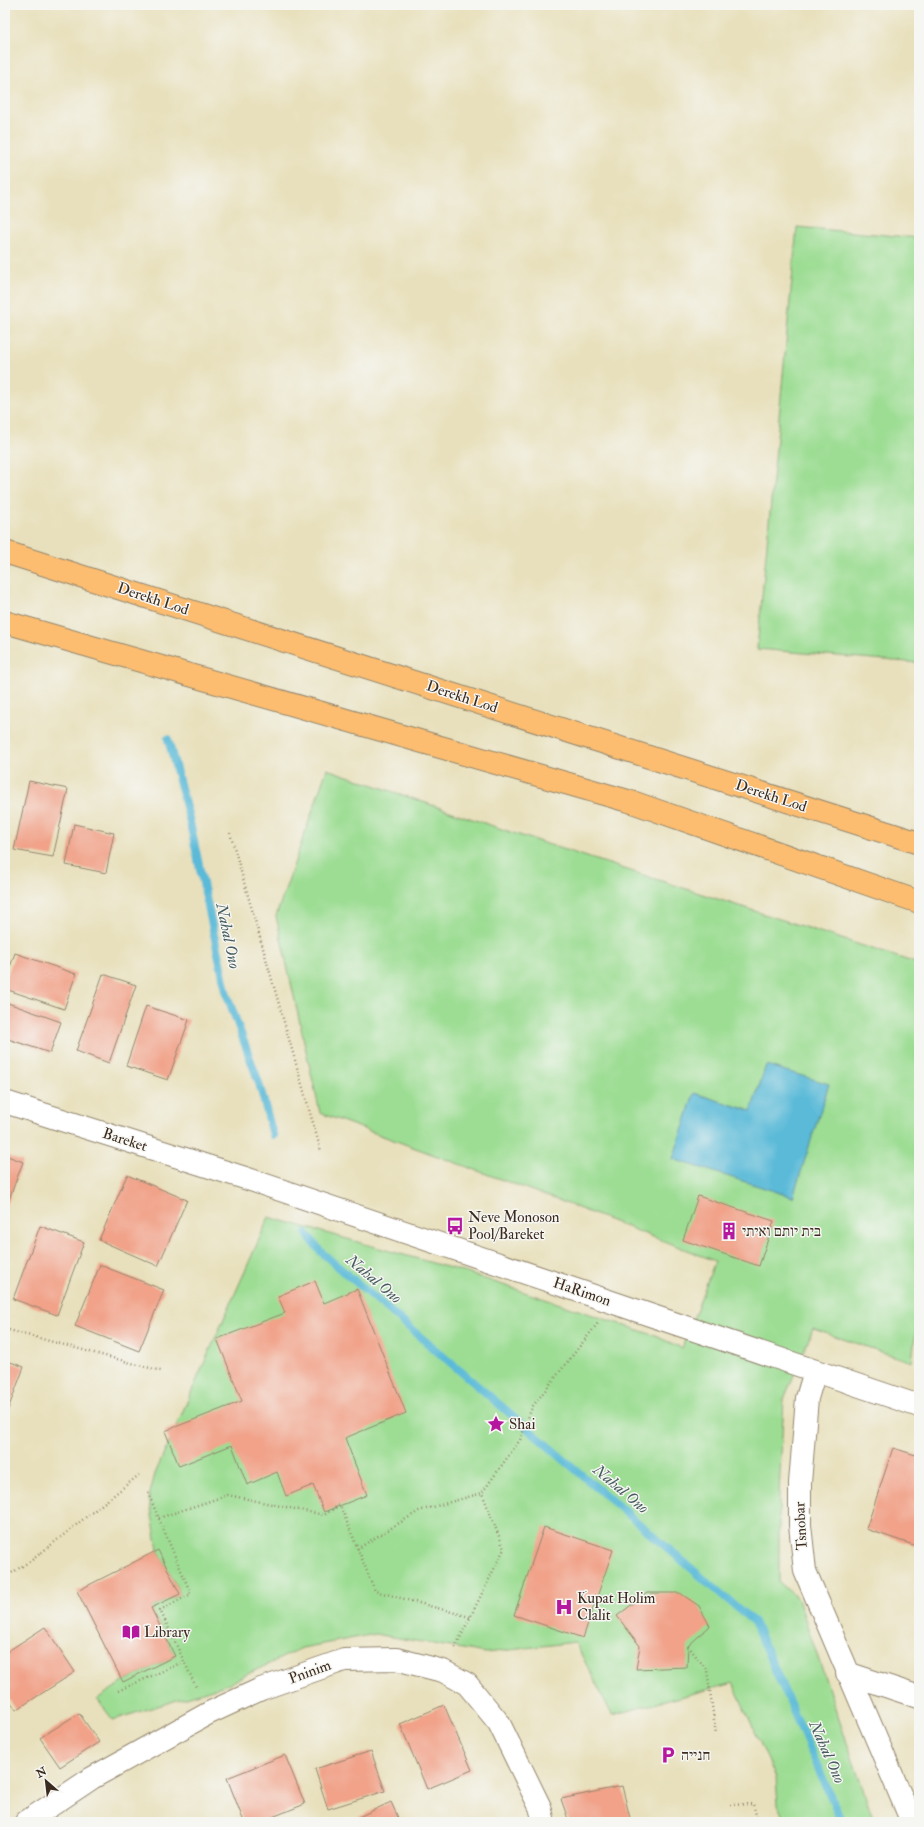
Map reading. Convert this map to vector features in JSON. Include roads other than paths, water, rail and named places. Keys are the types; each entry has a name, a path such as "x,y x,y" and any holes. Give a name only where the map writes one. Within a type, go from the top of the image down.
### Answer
{"main road":[{"name":"Derekh Lod","path":"5,552 919,843"},
{"path":"5,622 634,803 919,902"}],"street":[{"name":"Bareket","path":"5,1102 245,1178"},
{"name":"HaRimon","path":"245,1178 919,1406"},
{"name":"Tsnobar","path":"814,1371 807,1398 800,1484 800,1525 805,1571 847,1673 912,1822"},
{"name":"Pninim","path":"26,1822 92,1778 209,1713 261,1689 344,1660 396,1658 442,1671 467,1684 498,1723 540,1807 544,1822"},
{"path":"847,1673 919,1696"}],"water":[{"path":"766,1065 829,1084 793,1197 673,1159 694,1093 751,1111"}],"waterway":[{"name":"Nahal Ono","path":"168,739 189,818 227,995 259,1083 273,1135"},
{"name":"Nahal Ono","path":"306,1233 321,1252 754,1622 842,1822"}],"place":[{"name":"Neve Monoson Pool/Bareket","path":"455,1226"},
{"name":"בית יותם ואיתי","path":"729,1231"},
{"name":"Shai","path":"496,1424"},
{"name":"Kupat Holim Clalit","path":"564,1607"},
{"name":"Library","path":"131,1632"},
{"name":"חנייה","path":"668,1755"}]}
